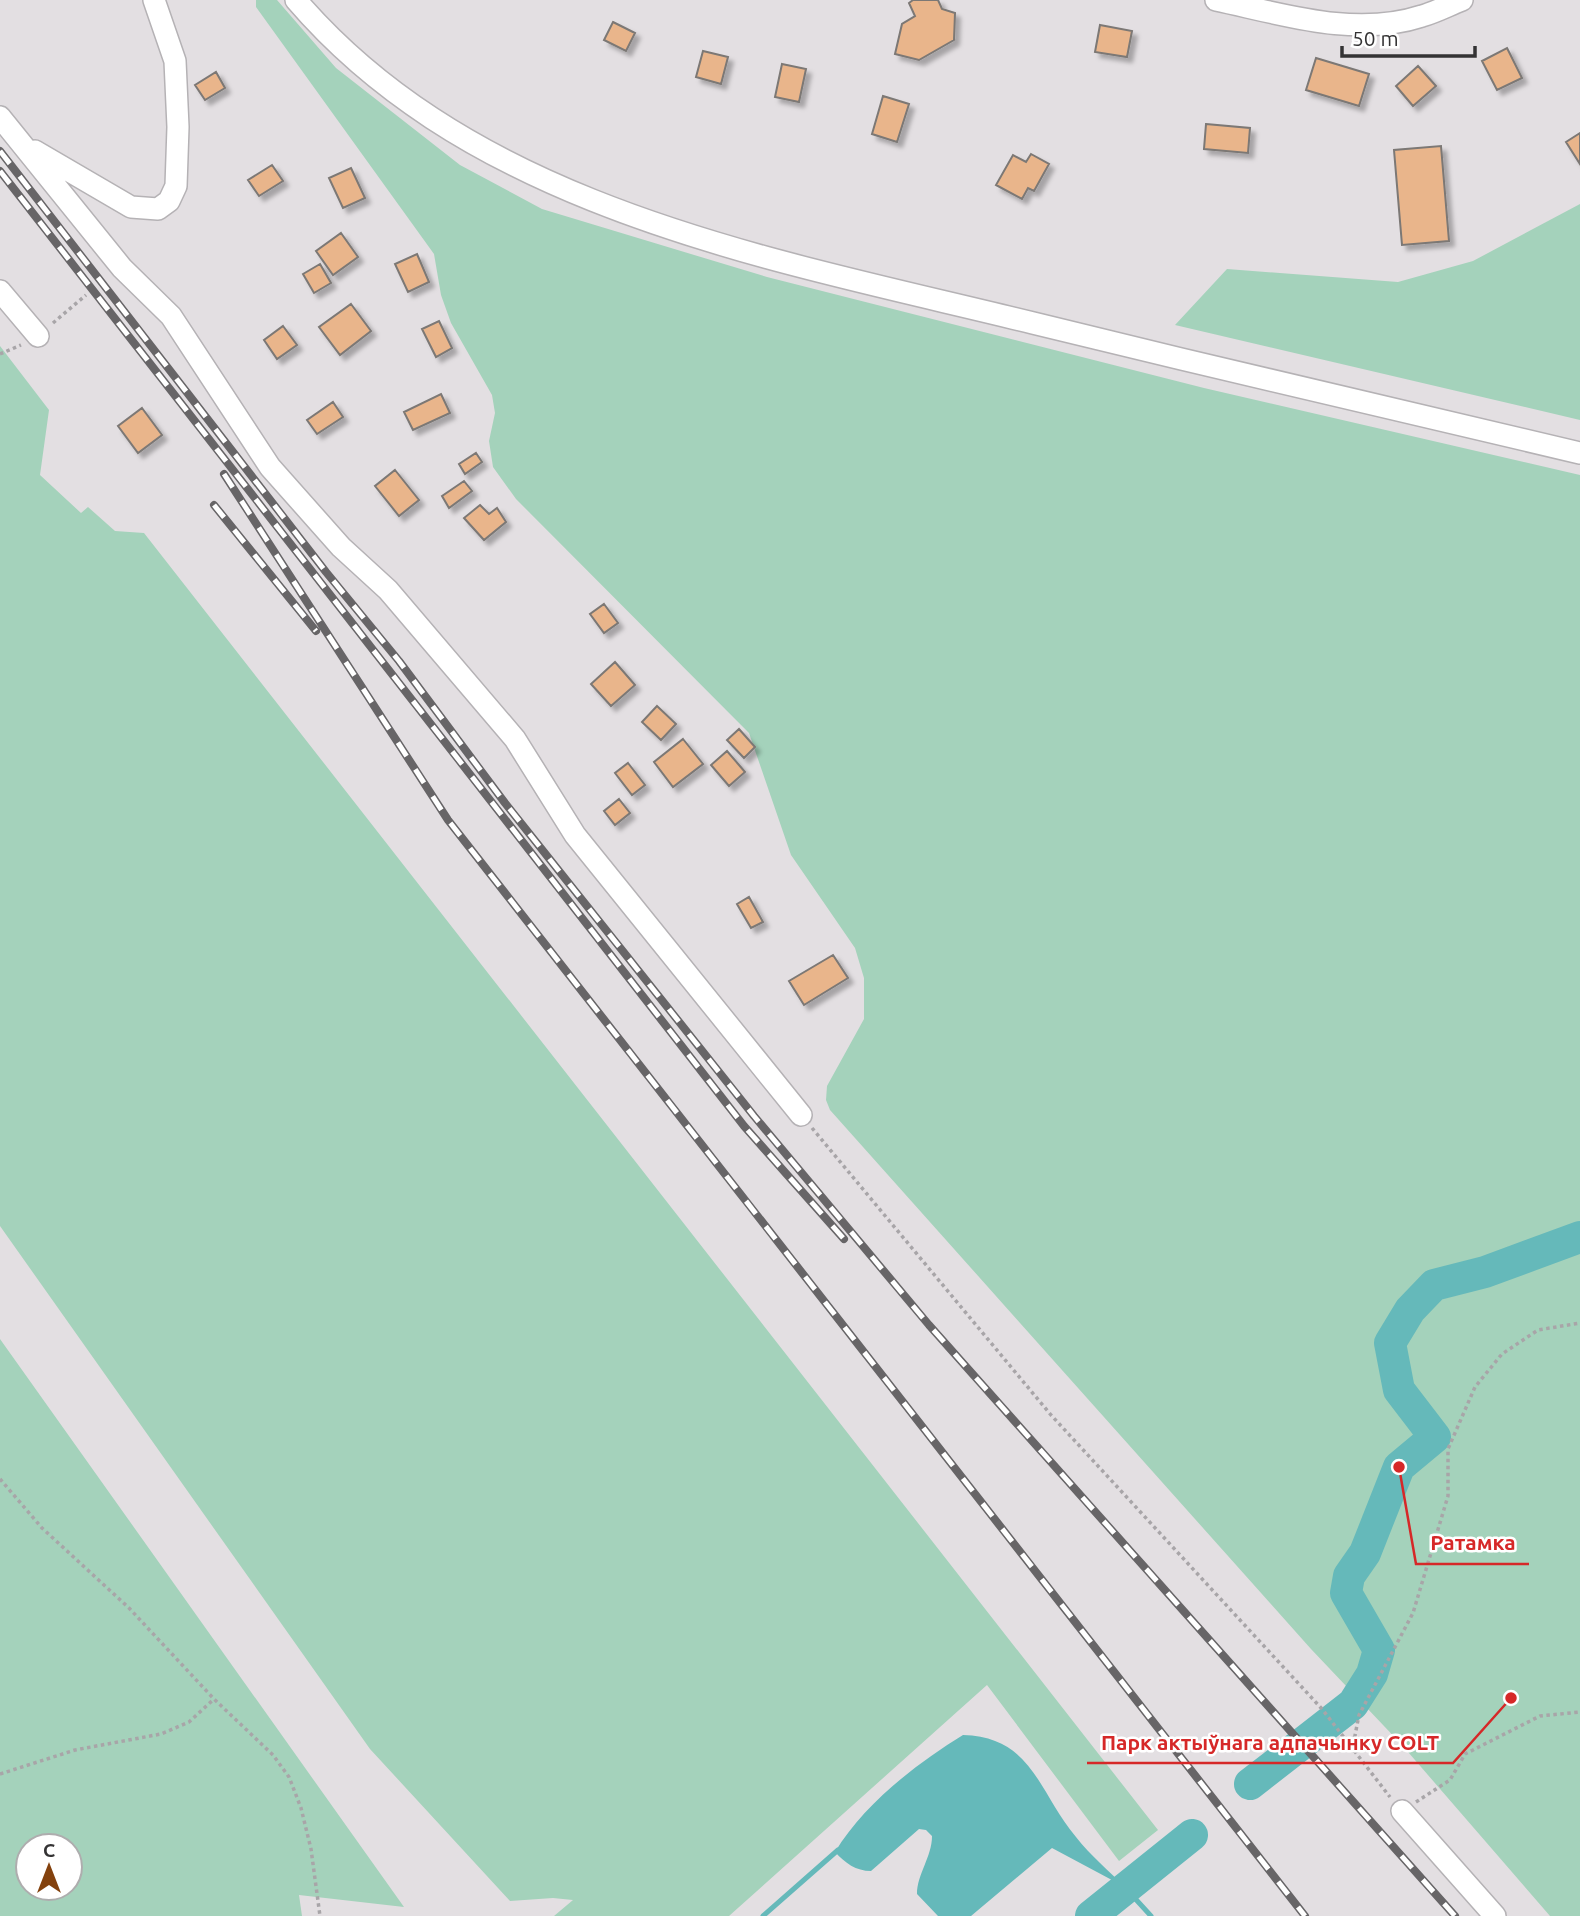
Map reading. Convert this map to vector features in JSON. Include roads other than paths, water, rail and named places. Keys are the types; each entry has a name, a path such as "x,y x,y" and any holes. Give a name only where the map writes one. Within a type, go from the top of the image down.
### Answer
{"street":[{"path":"23,145 131,207 158,209 169,201 176,186 178,159 174,61 154,0"},
{"path":"296,0 353,56 394,90 489,152 604,204 683,232 864,282 1580,453"},
{"path":"1216,0 1332,24 1379,24 1421,17 1462,0"},
{"path":"0,117 122,268 171,316 270,467 341,547 388,590 515,739 575,835 801,1115"},
{"path":"0,291 38,336"},
{"path":"1402,1811 1496,1916"}],"water":[{"path":"963,1735 986,1738 1005,1745 1019,1756 1032,1770 1076,1837 1125,1887 1052,1848 971,1916 938,1916 917,1894 919,1879 931,1844 932,1836 926,1830 919,1829 871,1871 851,1866 835,1852 847,1834 892,1786"}],"waterway":[{"path":"1250,1784 1353,1704 1372,1674 1379,1650 1346,1593 1349,1576 1365,1553 1399,1467 1435,1437 1399,1390 1390,1343 1410,1310 1434,1285 1485,1272 1580,1237"},
{"path":"1091,1916 1192,1835"},
{"path":"763,1916 838,1850"},
{"path":"1120,1882 1151,1916"}],"railway":[{"path":"0,151 326,572 399,661 505,803 754,1116 929,1325 1455,1916"},
{"path":"0,171 744,1126 844,1239"},
{"path":"224,474 448,820 1305,1916"},
{"path":"214,505 316,631"}],"place":[{"name":"Ратамка","path":"1399,1467"},
{"name":"Парк актыўнага адпачынку COLT","path":"1511,1698"}]}
